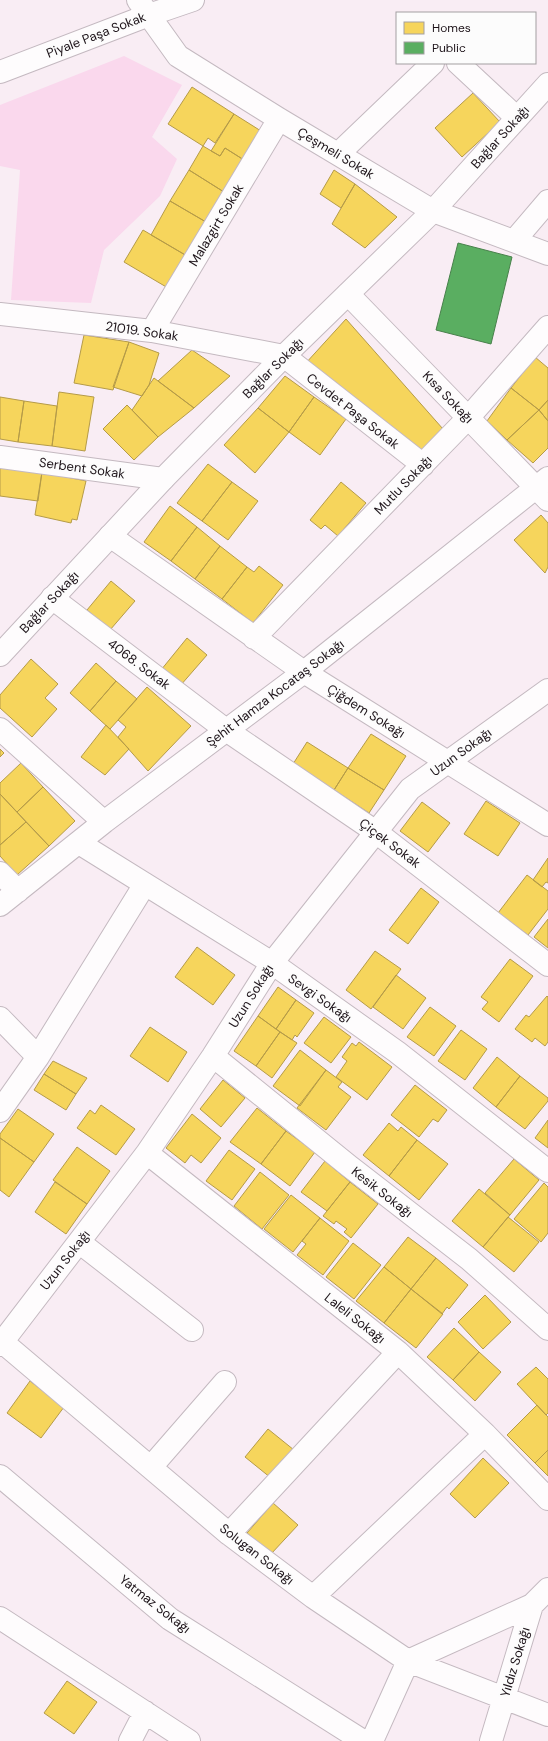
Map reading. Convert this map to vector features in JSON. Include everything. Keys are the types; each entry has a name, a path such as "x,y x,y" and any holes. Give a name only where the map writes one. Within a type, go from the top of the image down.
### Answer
{"street":[{"name":"Piyale Paşa Sokak","path":"0,72 144,7 193,0"},
{"name":"Çeşmeli Sokak","path":"144,7 178,56 279,119 433,211 548,254"},
{"path":"338,154 432,64"},
{"path":"459,64 517,118"},
{"name":"Bağlar Sokağı","path":"0,655 163,479 284,356 433,211 548,84"},
{"name":"Malazgirt Sokak","path":"152,330 279,119"},
{"path":"514,242 548,201"},
{"name":"Kısa Sokağı","path":"348,294 468,418 544,489"},
{"name":"21019. Sokak","path":"0,314 152,330 284,356"},
{"name":"Mutlu Sokağı","path":"254,638 468,418 548,327"},
{"name":"Cevdet Paşa Sokak","path":"284,356 423,465"},
{"name":"Serbent Sokak","path":"0,457 163,479"},
{"name":"Şehit Hamza Kocataş Sokağı","path":"0,906 104,822 544,489"},
{"name":"Çiğdem Sokağı","path":"110,536 304,672 548,825"},
{"name":"4068. Sokak","path":"52,598 226,730"},
{"name":"Uzun Sokağı","path":"1,1342 147,1153 214,1056 272,963 410,789 548,690"},
{"path":"0,729 104,822"},
{"name":"Çiçek Sokak","path":"226,730 376,832 548,965"},
{"name":"Sevgi Sokağı","path":"79,843 272,963 397,1052 548,1170"},
{"path":"0,873 18,891"},
{"path":"0,1111 38,1057 145,884"},
{"path":"0,1018 38,1057"},
{"name":"Kesik Sokağı","path":"214,1056 349,1166 469,1259 548,1329"},
{"name":"Laleli Sokağı","path":"147,1153 398,1352 485,1434 548,1499"},
{"path":"78,1242 192,1330"},
{"name":"Solugan Sokağı","path":"1,1342 229,1534 313,1597 408,1661 548,1715"},
{"path":"229,1534 398,1352"},
{"path":"151,1467 225,1382"},
{"path":"313,1597 485,1434"},
{"name":"Yatmaz Sokağı","path":"0,1476 170,1619 363,1741"},
{"name":"Yıldız Sokağı","path":"491,1741 532,1605 548,1589"},
{"path":"372,1741 408,1661 532,1605"},
{"path":"0,1620 189,1741"},
{"path":"130,1741 145,1712"}],"shaded area":[{"path":"124,56 182,85 152,137 177,159 160,196 104,250 91,303 11,300 20,170 0,166 0,105"}],"building: Homes":[{"path":"192,87 234,114 215,143 208,138 203,146 168,124"},
{"path":"473,93 500,122 462,157 435,128"},
{"path":"234,114 261,131 244,160 225,148 220,156 211,151"},
{"path":"203,146 220,156 225,148 244,160 224,192 189,170"},
{"path":"189,170 224,192 206,222 170,201"},
{"path":"334,170 355,184 341,208 320,194"},
{"path":"355,184 397,217 365,248 332,224"},
{"path":"170,201 206,222 187,256 151,235"},
{"path":"143,230 187,256 168,288 124,262"},
{"path":"346,319 443,429 424,453 305,364"},
{"path":"84,335 129,342 113,390 74,383"},
{"path":"129,342 159,353 149,385 142,396 113,387"},
{"path":"192,350 230,376 194,408 158,381"},
{"path":"535,357 548,368 548,400 539,410 511,388"},
{"path":"285,376 314,397 289,432 258,408"},
{"path":"154,378 194,408 158,437 132,410"},
{"path":"511,388 539,410 507,440 487,421"},
{"path":"59,392 94,397 85,451 52,446"},
{"path":"0,397 24,401 18,442 0,439"},
{"path":"314,397 346,419 320,455 289,432"},
{"path":"548,400 548,421 539,410"},
{"path":"24,401 57,406 52,446 18,442"},
{"path":"127,405 158,437 134,460 103,429"},
{"path":"258,408 289,432 255,473 224,445"},
{"path":"539,410 548,421 548,448 533,463 507,440"},
{"path":"208,464 232,482 202,521 177,503"},
{"path":"0,467 42,472 38,501 0,496"},
{"path":"42,472 86,481 77,520 72,519 71,523 35,515"},
{"path":"232,482 258,501 228,540 202,521"},
{"path":"341,482 366,503 338,536 325,525 321,529 310,520"},
{"path":"170,506 197,527 171,561 144,542"},
{"path":"541,515 548,523 548,567 545,573 514,540"},
{"path":"197,527 220,546 195,579 171,561"},
{"path":"220,546 247,567 222,599 195,579"},
{"path":"259,566 283,585 253,623 222,599 247,567 254,572"},
{"path":"111,581 135,601 110,630 87,610"},
{"path":"187,638 207,655 180,686 161,670"},
{"path":"31,659 58,684 45,698 57,709 32,737 0,708 0,695"},
{"path":"96,663 116,681 90,711 70,693"},
{"path":"116,681 137,699 110,729 90,711"},
{"path":"147,687 191,726 148,771 118,737 126,727 118,720"},
{"path":"106,725 129,749 105,775 81,757"},
{"path":"371,734 406,756 384,790 348,768"},
{"path":"307,742 348,768 334,790 293,764"},
{"path":"0,749 4,753 0,757"},
{"path":"21,763 43,787 17,812 0,794 0,783"},
{"path":"348,768 384,790 369,813 334,790"},
{"path":"43,787 75,821 49,846 17,812"},
{"path":"0,794 26,822 0,845"},
{"path":"486,801 520,823 498,856 464,834"},
{"path":"422,802 450,823 428,852 400,831"},
{"path":"26,822 49,846 17,875 0,856 0,845"},
{"path":"548,858 548,883 546,882 542,887 533,880"},
{"path":"527,875 548,891 548,909 528,935 498,913"},
{"path":"421,888 439,902 408,944 389,930"},
{"path":"548,919 548,948 534,937"},
{"path":"197,947 235,975 213,1005 175,977"},
{"path":"375,951 401,969 371,1009 346,990"},
{"path":"510,959 533,976 499,1022 482,1009 488,1002 481,997"},
{"path":"396,975 426,998 403,1029 373,1007"},
{"path":"278,987 296,1000 276,1029 258,1016"},
{"path":"547,996 548,1042 545,1046 535,1038 532,1042 515,1029 526,1015 529,1017"},
{"path":"296,1000 314,1013 297,1037 295,1035 292,1040 276,1029"},
{"path":"430,1007 456,1026 434,1056 407,1037"},
{"path":"258,1016 280,1032 256,1066 234,1051"},
{"path":"324,1017 351,1037 331,1063 304,1043"},
{"path":"150,1027 187,1052 168,1082 130,1056"},
{"path":"461,1030 487,1049 465,1080 438,1061"},
{"path":"280,1032 297,1043 272,1078 256,1066"},
{"path":"359,1042 392,1067 367,1100 336,1077 347,1061 342,1057 352,1043 356,1046"},
{"path":"300,1050 326,1070 300,1106 273,1086"},
{"path":"497,1057 520,1076 496,1107 473,1088"},
{"path":"53,1061 87,1078 76,1094 44,1074"},
{"path":"326,1070 342,1082 338,1087 351,1097 326,1130 297,1108"},
{"path":"44,1074 76,1094 66,1110 34,1090"},
{"path":"520,1076 548,1098 548,1101 525,1129 496,1107"},
{"path":"223,1080 245,1098 221,1127 200,1109"},
{"path":"415,1085 447,1110 438,1122 433,1119 419,1137 391,1115"},
{"path":"101,1105 135,1129 116,1155 77,1128 90,1110 95,1114"},
{"path":"257,1108 286,1131 261,1164 230,1142"},
{"path":"18,1109 54,1134 34,1162 0,1138 0,1134"},
{"path":"192,1114 221,1138 201,1163 191,1155 185,1163 166,1148"},
{"path":"548,1120 548,1148 535,1138"},
{"path":"389,1123 398,1131 401,1127 417,1140 389,1176 363,1155"},
{"path":"286,1131 315,1152 290,1186 261,1164"},
{"path":"0,1138 34,1162 9,1197 0,1190"},
{"path":"417,1140 448,1164 419,1200 389,1176"},
{"path":"77,1147 110,1171 87,1204 53,1180"},
{"path":"229,1150 255,1169 232,1200 206,1181"},
{"path":"514,1159 539,1180 510,1215 485,1193"},
{"path":"325,1161 350,1182 327,1211 301,1192"},
{"path":"260,1172 289,1195 262,1229 234,1206"},
{"path":"55,1182 87,1204 66,1234 35,1212"},
{"path":"350,1182 378,1204 351,1238 344,1232 347,1229 336,1221 334,1224 323,1216"},
{"path":"544,1183 548,1187 548,1233 541,1242 514,1219"},
{"path":"479,1189 510,1215 483,1247 452,1221"},
{"path":"291,1195 320,1218 293,1252 264,1229"},
{"path":"508,1217 539,1242 514,1272 483,1247"},
{"path":"320,1218 349,1241 323,1275 297,1255 306,1244 302,1241"},
{"path":"408,1237 436,1258 411,1289 384,1267"},
{"path":"353,1243 381,1265 354,1299 326,1277"},
{"path":"436,1258 468,1285 449,1309 447,1307 442,1314 411,1289"},
{"path":"384,1267 411,1289 384,1323 356,1301"},
{"path":"411,1289 443,1314 416,1348 384,1323"},
{"path":"485,1295 511,1322 483,1349 458,1322"},
{"path":"454,1328 479,1352 453,1380 427,1357"},
{"path":"479,1352 501,1372 475,1401 453,1380"},
{"path":"536,1367 548,1379 548,1413 546,1415 517,1384"},
{"path":"30,1381 64,1407 41,1438 7,1413"},
{"path":"537,1405 548,1417 548,1450 535,1463 507,1435"},
{"path":"268,1429 294,1450 271,1478 245,1457"},
{"path":"548,1450 548,1476 535,1463"},
{"path":"483,1458 509,1483 475,1518 450,1494"},
{"path":"273,1503 298,1525 271,1554 247,1533"},
{"path":"67,1681 97,1702 74,1734 44,1713"}],"building: Public":[{"path":"458,243 512,257 491,344 436,330"}]}
